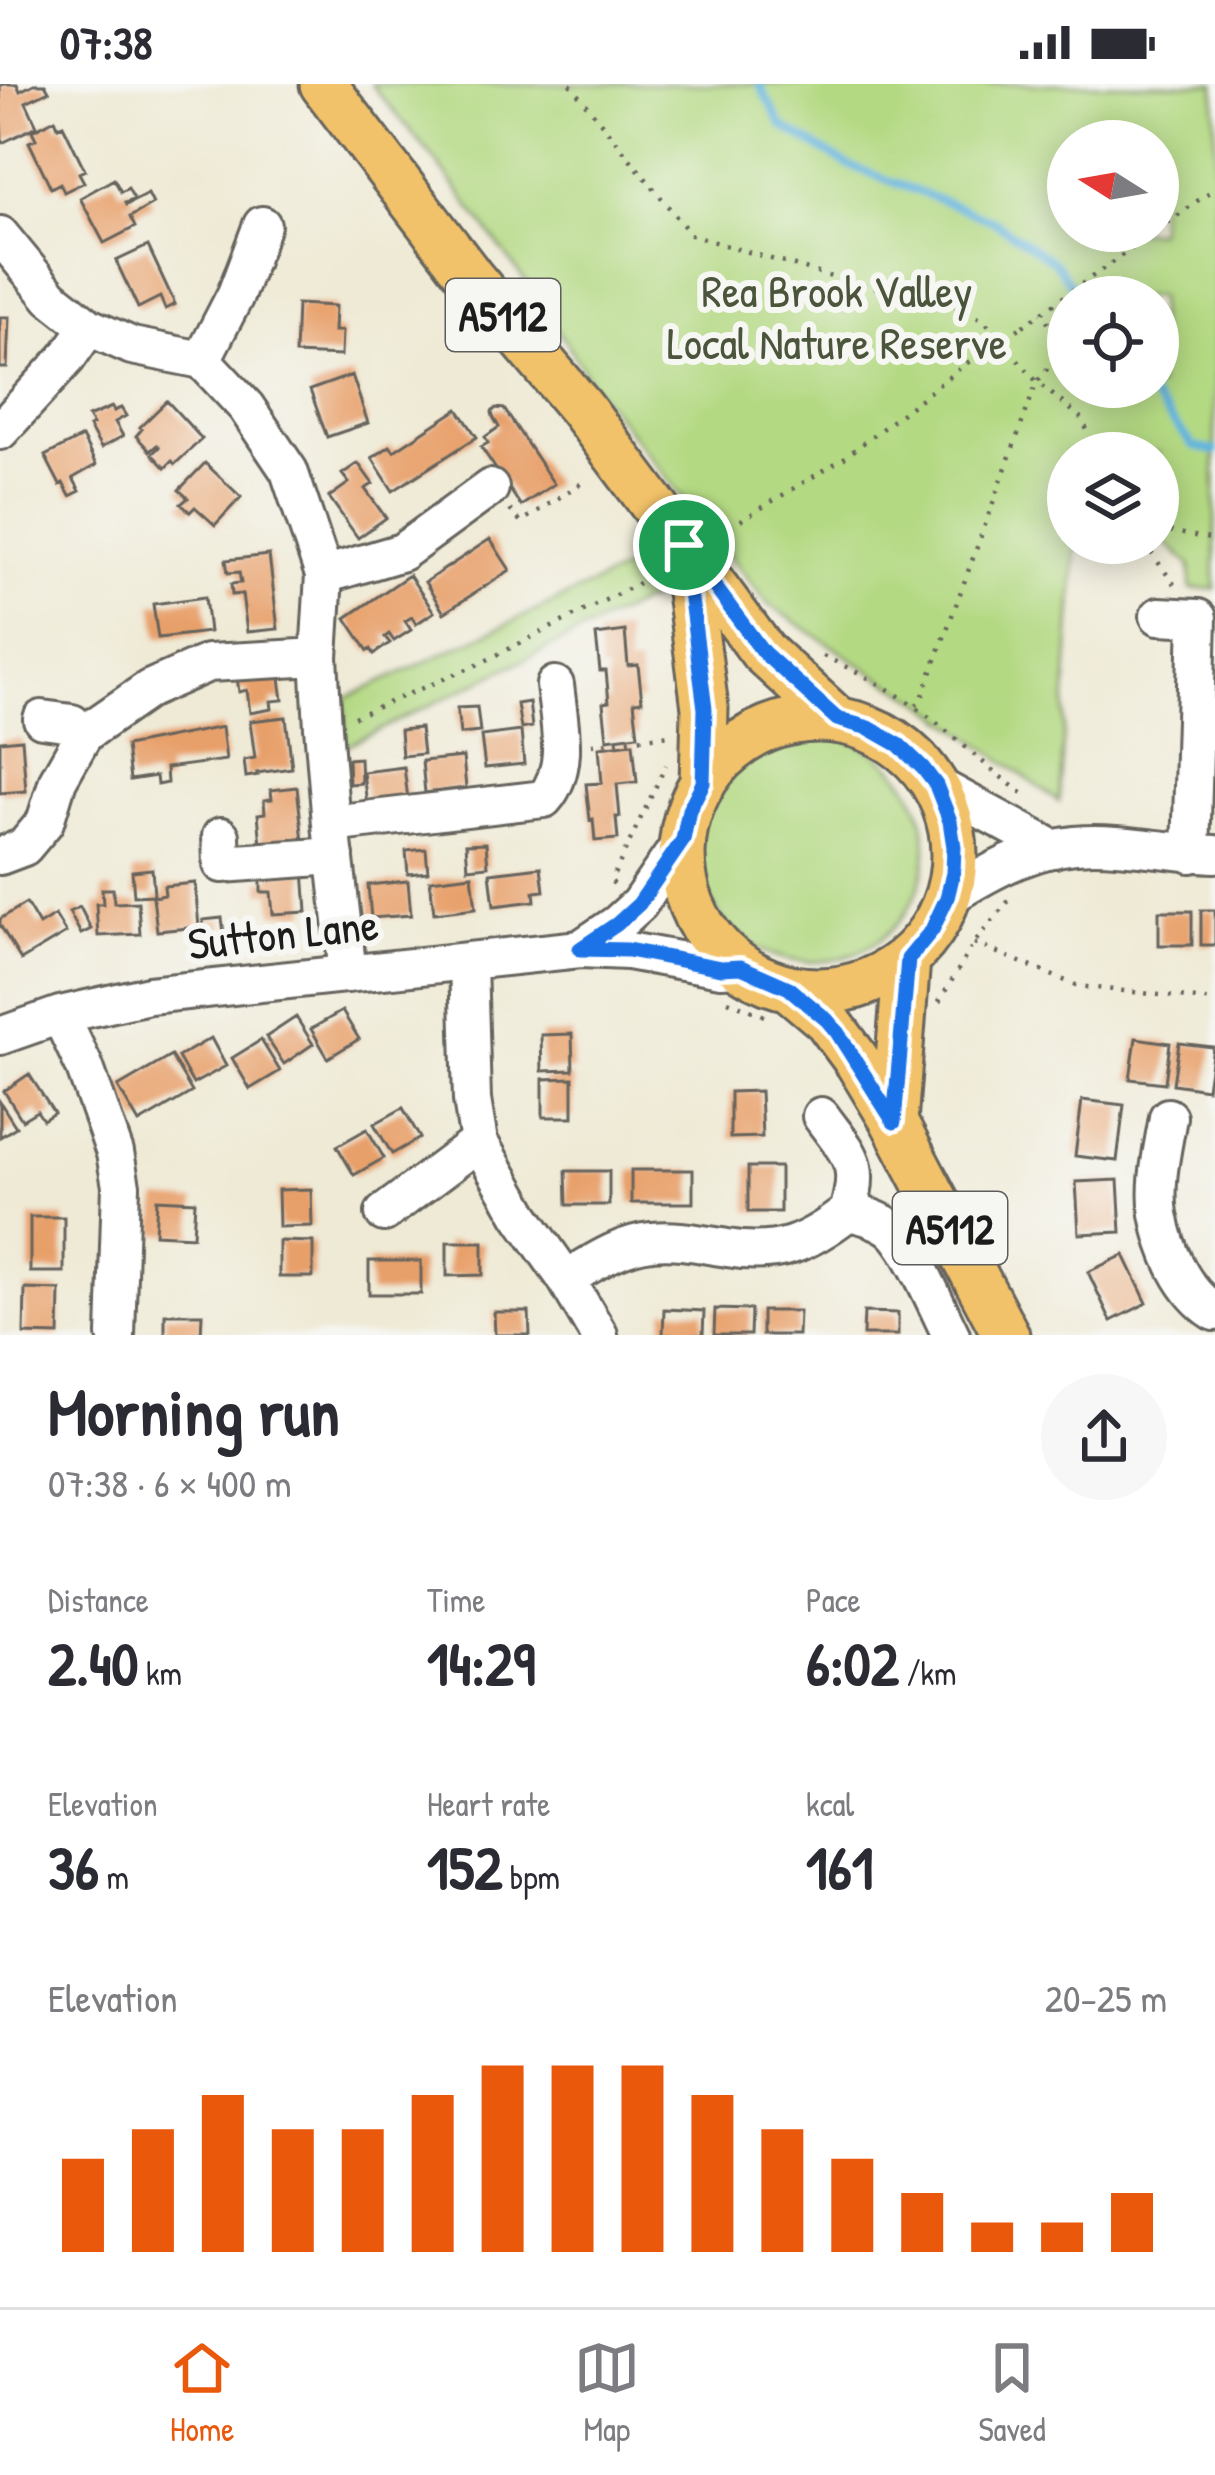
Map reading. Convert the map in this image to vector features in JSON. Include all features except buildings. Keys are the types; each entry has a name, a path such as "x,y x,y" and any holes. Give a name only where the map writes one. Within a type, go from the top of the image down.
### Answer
{"main road":[{"name":"A5112","path":"323,84 471,278 581,408 684,553 763,652 837,719"},
{"name":"A5112","path":"684,553 705,709 685,772"},
{"path":"803,719 837,719 869,728 899,745 936,785 950,821 953,873 932,930 908,959 873,980 831,990 789,988 741,967 701,925 686,884 683,840 689,810 685,772 764,730 803,719"},
{"path":"894,1122 908,959"},
{"name":"A5112","path":"789,988 837,1032 894,1122 1006,1335"}],"street":[{"path":"202,360 236,294 262,225"},
{"path":"0,235 51,297 88,327 132,346 202,360 246,407 290,471 324,575 319,656 323,727 348,974"},
{"path":"0,431 67,358 88,327"},
{"path":"324,575 403,552 490,488"},
{"path":"947,898 990,871 1054,849 1094,844 1203,854 1198,618 1159,616"},
{"path":"12,852 45,822 58,780 83,734 149,689 208,663 319,656"},
{"path":"221,836 222,864 544,799 554,787 561,764 555,686"},
{"path":"42,719 72,723 83,734"},
{"path":"936,785 1054,849"},
{"name":"Sutton Lane","path":"580,949 639,904 683,840"},
{"name":"Sutton Lane","path":"0,1036 60,1015 149,995 580,949 628,950 721,968 741,967"},
{"path":"468,962 472,1100 479,1142 599,1335"},
{"path":"60,1015 85,1068 115,1153 121,1186 116,1335"},
{"path":"566,1279 611,1252 650,1241 766,1251 821,1233 848,1211 856,1183 854,1161 824,1136"},
{"path":"1173,1141 1158,1212 1185,1284 1215,1312"},
{"path":"403,1211 479,1142"},
{"path":"848,1211 868,1215 891,1228 951,1335"}],"path":[{"path":"570,84 692,235 855,284 936,297 984,320 1037,382 1080,417 1088,432"},
{"path":"1179,214 1215,188"},
{"path":"323,727 479,664 684,553 844,458 1127,252"},
{"path":"914,706 921,700 1037,382 1065,346 1041,313"},
{"path":"490,488 521,522 594,475"},
{"path":"1179,533 1215,540"},
{"path":"560,747 675,735 671,748"},
{"path":"627,894 611,881 685,772"},
{"path":"974,943 1078,986 1215,1000"}],"green space":[{"name":"Rea Brook Valley Local Nature Reserve","path":"371,84 1215,84 1215,589 1191,589 1190,564 1179,555 1179,432 1047,432 1047,564 1075,564 1059,802 921,701 768,604 594,387 537,297 435,160"},
{"path":"639,563 660,594 346,746 345,699"},
{"path":"812,734 856,743 893,767 917,804 926,848 917,892 893,929 856,953 812,962 768,953 731,929 707,892 698,848 707,804 731,767 768,743"}],"waterway":[{"path":"759,84 782,126 846,164 992,220 1055,263 1065,276"},
{"path":"1162,408 1194,447 1215,451"}],"route":[{"path":"684,545 763,652 837,719 869,728 899,745 936,785 950,821 953,873 947,898 932,930 908,959 894,1122 837,1032 789,988 741,967 721,968 628,950 580,949 639,904 683,840 689,810 703,783 705,709 684,545"}]}
